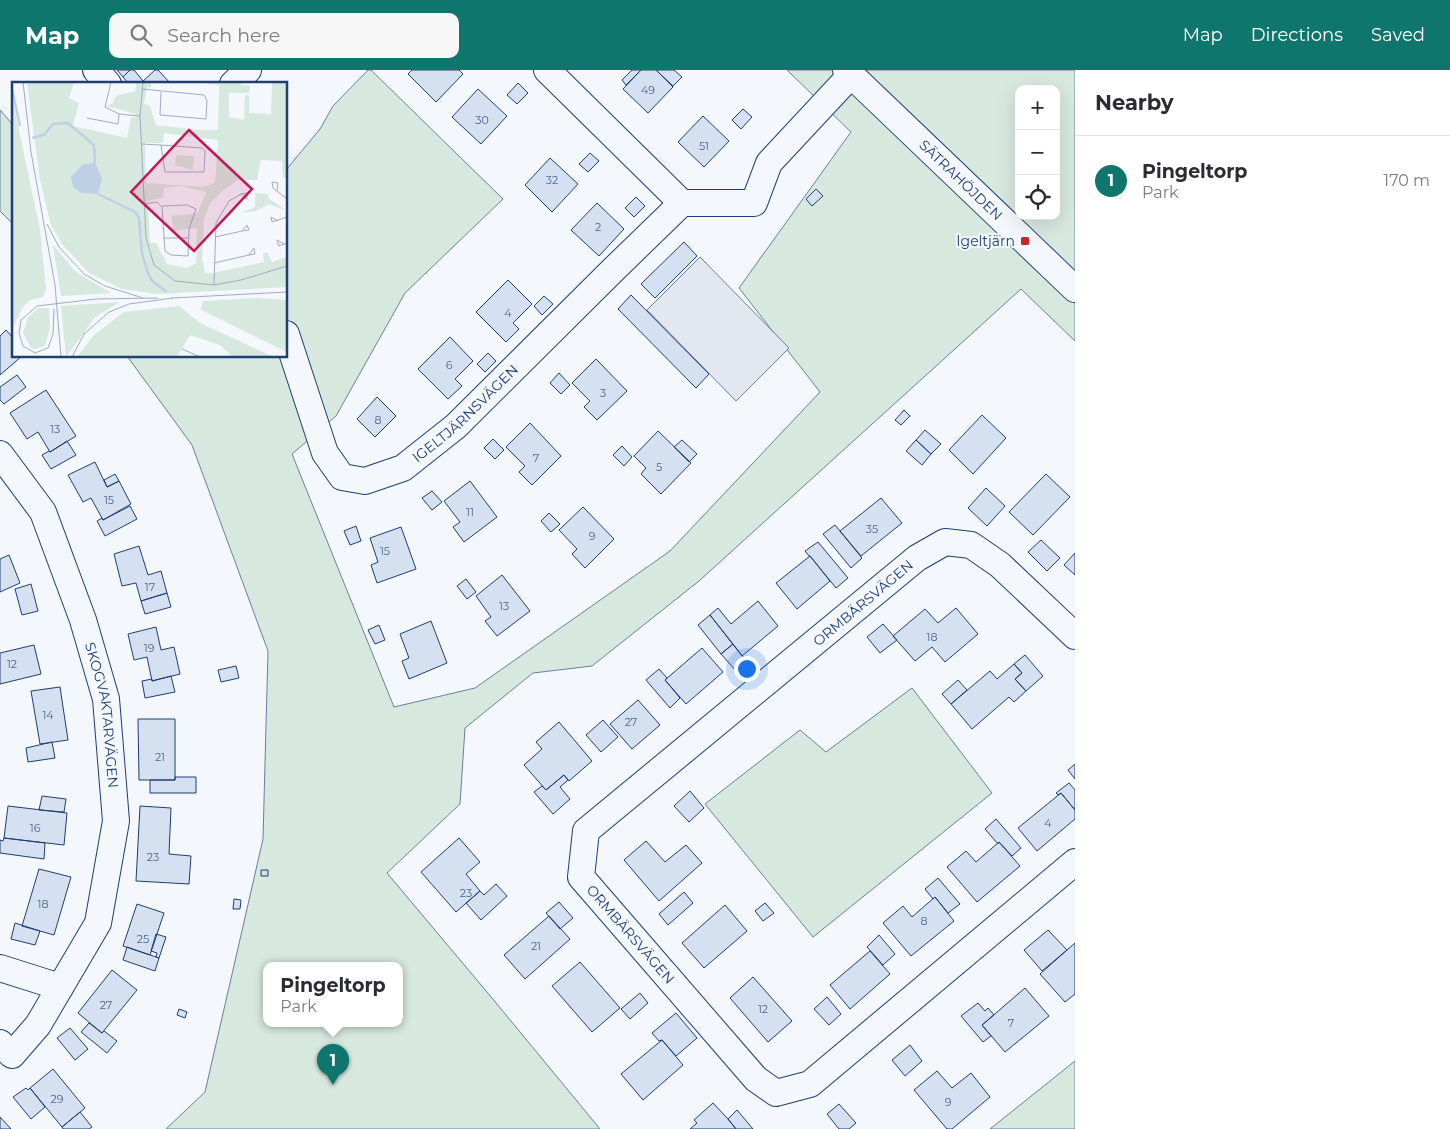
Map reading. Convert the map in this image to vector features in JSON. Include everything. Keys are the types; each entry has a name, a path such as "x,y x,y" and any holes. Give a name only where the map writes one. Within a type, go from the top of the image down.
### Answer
{"street":[{"path":"96,70 106,82"},
{"path":"235,82 248,70"},
{"path":"547,70 682,203 754,203 769,163 849,72"},
{"name":"SÄTRAHÖJDEN","path":"849,72 1075,289"},
{"name":"IGELTJÄRNSVÄGEN","path":"288,340 325,453 342,477 365,481 404,468 456,426 682,203"},
{"name":"SKOGVAKTARVÄGEN","path":"0,454 43,512 83,620 106,699 116,820 98,923 38,1025 12,1054 0,1043"},
{"name":"ORMBÄRSVÄGEN","path":"1075,636 1000,565 971,545 945,542 917,558 586,832 581,877 756,1080 776,1093 810,1084 1075,862"},
{"path":"0,968 60,987"}],"shaded area":[{"path":"368,70 371,70 503,199 405,293 336,416 292,454 394,707 475,688 670,551 820,392 739,288 851,132 787,70 1075,70 1075,341 1021,289 699,581 592,666 533,673 465,728 460,804 387,873 600,1129 166,1129 205,1092 263,839 268,651 192,445 128,358 288,358 288,168 320,129 333,106"},
{"path":"0,110 12,124 12,223 0,211"},
{"path":"700,257 789,348 736,401 647,310"},
{"path":"912,688 992,793 813,937 705,804 800,730 826,752"},
{"path":"1075,1061 1075,1129 990,1129"}],"building":[{"path":"117,70 130,70 123,77"},
{"path":"130,70 134,70 143,81 127,82 123,77"},
{"path":"155,70 158,70 169,82 142,82"},
{"path":"412,70 459,70 463,74 436,102 408,74"},
{"path":"632,70 641,70 626,85 622,80"},
{"path":"641,70 656,70 673,87 648,113 623,89"},
{"path":"656,70 674,70 682,77 673,86"},
{"path":"518,83 528,93 517,104 507,95"},
{"path":"478,89 507,116 481,144 452,117"},
{"path":"743,109 752,117 741,129 732,120"},
{"path":"703,116 729,141 704,167 678,142"},
{"path":"590,153 599,161 588,172 579,164"},
{"path":"550,158 578,184 552,212 525,185"},
{"path":"816,189 823,196 812,206 806,199"},
{"path":"636,197 645,206 634,217 625,208"},
{"path":"597,203 624,229 599,256 571,230"},
{"path":"684,242 697,256 655,298 641,284"},
{"path":"508,280 532,304 513,323 519,329 506,342 476,312"},
{"path":"631,295 709,374 696,388 618,309"},
{"path":"544,296 553,304 542,315 534,306"},
{"path":"6,330 12,337 12,358 20,358 0,375 0,336"},
{"path":"450,337 473,361 455,379 462,386 448,399 418,369"},
{"path":"488,353 496,361 485,372 477,364"},
{"path":"596,359 627,391 597,420 584,407 590,401 572,383"},
{"path":"559,373 570,385 561,394 550,383"},
{"path":"17,375 26,387 4,404 0,400 0,387"},
{"path":"46,390 76,436 50,452 38,432 27,439 10,413"},
{"path":"377,397 396,416 375,437 357,419"},
{"path":"904,410 910,416 901,425 895,420"},
{"path":"982,415 1006,438 973,474 949,450"},
{"path":"530,423 561,456 532,485 519,472 525,466 506,447"},
{"path":"925,430 941,444 931,454 916,440"},
{"path":"658,431 691,463 661,494 641,474 646,468 634,456"},
{"path":"493,439 504,450 495,459 484,448"},
{"path":"682,440 697,454 689,462 674,447"},
{"path":"916,440 931,454 922,465 906,451"},
{"path":"67,441 76,455 51,469 42,455"},
{"path":"622,446 632,457 624,466 613,455"},
{"path":"95,462 107,487 119,481 131,504 103,520 91,498 83,502 68,475"},
{"path":"115,474 119,481 107,487 104,480"},
{"path":"1046,474 1070,497 1033,535 1009,512"},
{"path":"470,481 497,517 464,542 453,527 460,522 444,501"},
{"path":"986,488 1005,506 987,526 968,508"},
{"path":"432,491 442,502 432,510 422,498"},
{"path":"881,498 902,523 861,556 840,531"},
{"path":"130,506 137,519 105,536 97,521 102,518 103,520"},
{"path":"583,507 614,539 585,568 572,554 577,549 559,530"},
{"path":"549,513 560,524 551,532 541,521"},
{"path":"835,525 862,558 851,568 823,534"},
{"path":"356,526 361,541 350,545 344,531"},
{"path":"401,527 416,569 377,583 371,565 378,562 370,538"},
{"path":"1041,540 1060,558 1047,571 1028,552"},
{"path":"818,542 848,578 836,588 805,551"},
{"path":"139,546 148,575 161,571 167,593 141,601 136,583 122,586 114,554"},
{"path":"1075,553 1075,575 1064,565"},
{"path":"9,555 20,583 0,592 0,559"},
{"path":"810,556 830,581 797,609 776,583"},
{"path":"502,575 530,611 497,636 485,621 491,617 476,596"},
{"path":"466,579 476,592 467,599 457,586"},
{"path":"31,584 38,611 22,615 15,589"},
{"path":"167,593 171,607 145,614 141,601"},
{"path":"758,601 778,626 742,656 710,615 718,608 731,624"},
{"path":"956,608 978,634 945,662 932,647 915,661 893,636 925,609 938,623"},
{"path":"710,615 733,644 721,654 698,625"},
{"path":"431,621 447,663 409,679 402,661 409,658 400,634"},
{"path":"883,624 897,640 880,653 867,637"},
{"path":"379,625 385,640 375,644 368,630"},
{"path":"156,627 161,650 174,647 180,674 152,681 147,657 134,660 128,634"},
{"path":"733,644 748,663 737,672 721,654"},
{"path":"34,645 41,674 0,684 0,653"},
{"path":"702,648 723,672 686,704 665,680"},
{"path":"1025,655 1043,676 1026,691 1015,679 1022,673 1014,664"},
{"path":"1014,664 1022,673 1015,679 1026,691 1014,702 1009,697 972,729 951,704 990,671 997,679"},
{"path":"236,666 239,678 221,682 218,670"},
{"path":"659,669 667,678 665,680 680,698 670,708 646,680"},
{"path":"171,676 175,692 145,698 142,681 152,679 152,681"},
{"path":"958,680 967,690 951,704 942,694"},
{"path":"60,687 68,740 40,744 31,691"},
{"path":"638,700 660,725 632,749 610,724"},
{"path":"138,719 175,719 175,780 139,780"},
{"path":"603,720 618,737 601,752 586,735"},
{"path":"559,722 592,761 569,781 564,775 546,790 524,765 542,749 536,742"},
{"path":"52,742 55,758 28,762 26,748"},
{"path":"1075,764 1075,779 1068,770"},
{"path":"564,775 568,780 560,787 570,799 553,814 534,792 542,786 546,790"},
{"path":"175,777 196,777 196,793 150,793 150,780 175,780"},
{"path":"1069,783 1075,790 1075,810 1061,793 1058,795 1056,793"},
{"path":"690,791 704,808 689,822 674,806"},
{"path":"1061,793 1075,810 1075,819 1037,851 1018,828"},
{"path":"42,796 66,799 64,812 39,810"},
{"path":"8,806 67,813 64,845 4,838"},
{"path":"140,806 171,808 169,854 191,856 189,884 136,881"},
{"path":"996,819 1021,848 1012,856 985,829"},
{"path":"4,838 45,843 44,859 0,853 0,840 3,841"},
{"path":"459,838 480,862 466,874 480,891 456,912 421,872"},
{"path":"646,841 665,862 686,845 702,863 659,901 624,860"},
{"path":"999,842 1020,866 977,902 947,867 966,851 976,862"},
{"path":"39,869 71,877 54,935 22,926"},
{"path":"261,870 268,870 268,876 261,876"},
{"path":"938,878 960,904 948,913 935,897 933,899 925,889"},
{"path":"496,884 507,896 481,920 466,903 480,891 484,895"},
{"path":"684,892 693,903 668,925 659,914"},
{"path":"935,897 954,921 911,956 883,923 903,906 912,917"},
{"path":"234,899 241,900 240,909 233,909"},
{"path":"559,902 573,918 560,929 546,913"},
{"path":"765,903 774,913 763,921 755,911"},
{"path":"137,904 164,913 150,955 123,946"},
{"path":"725,905 747,931 704,968 682,943"},
{"path":"549,916 570,939 525,979 504,955"},
{"path":"15,923 40,931 35,945 11,939"},
{"path":"1048,930 1067,950 1042,971 1024,950"},
{"path":"156,934 166,937 159,958 156,957 157,953 151,951"},
{"path":"879,935 895,954 883,965 867,947"},
{"path":"1075,943 1075,994 1065,1002 1040,974"},
{"path":"127,947 159,958 155,971 123,960"},
{"path":"870,951 890,974 850,1009 830,985"},
{"path":"580,962 620,1008 592,1032 552,986"},
{"path":"112,970 137,990 102,1033 78,1013"},
{"path":"753,977 792,1021 768,1042 730,998"},
{"path":"1025,988 1049,1016 1005,1052 982,1025"},
{"path":"640,993 648,1003 630,1019 621,1009"},
{"path":"827,997 841,1014 829,1025 814,1009"},
{"path":"978,1003 985,1011 988,1008 994,1015 982,1025 991,1036 983,1042 961,1016"},
{"path":"179,1009 187,1012 185,1018 177,1015"},
{"path":"676,1013 697,1038 676,1056 662,1040 659,1041 652,1033"},
{"path":"89,1023 117,1041 107,1053 81,1032"},
{"path":"70,1028 88,1049 75,1060 57,1038"},
{"path":"662,1040 683,1065 643,1100 621,1074"},
{"path":"910,1045 922,1061 905,1076 892,1060"},
{"path":"53,1069 85,1108 62,1127 30,1088"},
{"path":"937,1071 952,1088 971,1073 990,1097 952,1129 947,1129 914,1090"},
{"path":"26,1088 28,1090 30,1088 45,1107 31,1119 13,1097"},
{"path":"713,1103 736,1129 690,1129 697,1123 694,1120"},
{"path":"839,1104 856,1123 849,1129 839,1129 827,1114"},
{"path":"737,1110 753,1129 736,1129 728,1119"},
{"path":"80,1112 92,1127 89,1129 63,1129 62,1127"},
{"path":"0,1117 11,1129 0,1129"}],"place":[{"name":"Igeltjärn","path":"1025,241"},
{"name":"Pingeltorp","path":"333,1085"}]}
